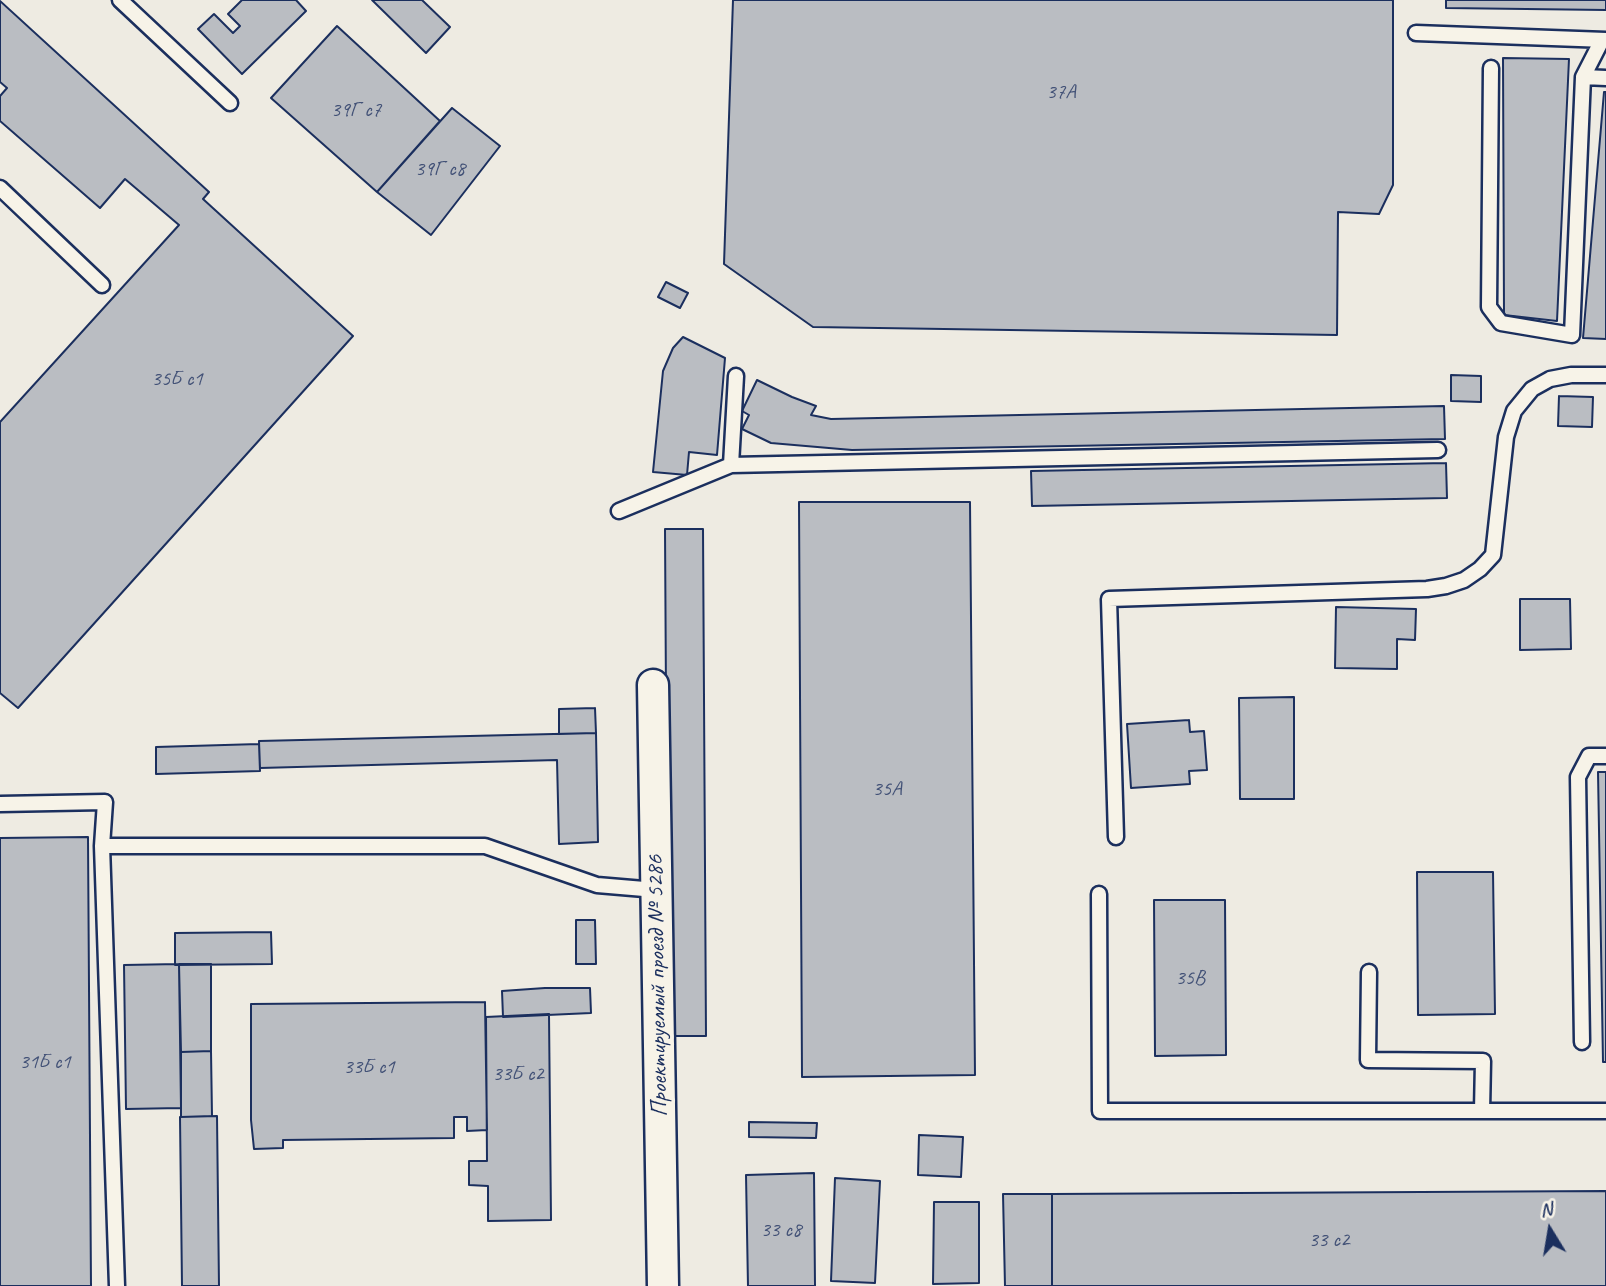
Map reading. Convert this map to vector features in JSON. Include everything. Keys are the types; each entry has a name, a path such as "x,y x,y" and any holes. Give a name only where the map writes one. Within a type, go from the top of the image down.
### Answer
{"street":[{"name":"Проектируемый проезд № 5286","path":"653,685 663,1286"}],"lane":[{"path":"120,0 230,103"},
{"path":"1416,33 1604,40 1583,77 1572,335 1501,323 1489,307 1491,68"},
{"path":"1583,77 1606,78"},
{"path":"0,188 102,285"},
{"path":"1116,837 1109,599 1427,589 1464,580 1480,569 1493,555 1506,437 1514,411 1532,389 1550,379 1571,375 1606,375"},
{"path":"731,465 736,376"},
{"path":"619,511 731,465 1438,450"},
{"path":"1582,1042 1578,777 1589,756 1606,756"},
{"path":"0,804 105,802 102,846 117,1286"},
{"path":"102,846 485,846 597,885 656,890"},
{"path":"1099,894 1100,1111 1606,1111"},
{"path":"1369,971 1368,1060 1483,1061 1482,1111"}],"building":[{"path":"242,0 296,0 306,11 242,74 198,29 214,14 233,33 240,26 228,14"},
{"path":"372,0 422,0 450,27 426,53"},
{"path":"733,0 1393,0 1393,185 1379,214 1338,212 1337,335 813,327 724,264"},
{"path":"1446,0 1606,0 1606,10 1446,8"},
{"path":"0,1 209,192 203,199 353,336 18,708 0,693 0,422 179,225 125,179 100,208 0,121 0,96 7,88 0,82"},
{"path":"337,26 440,121 377,192 271,98"},
{"path":"1503,58 1569,59 1557,321 1504,315"},
{"path":"1606,92 1606,339 1583,338"},
{"path":"452,108 500,146 431,235 377,192"},
{"path":"666,282 688,293 680,308 658,297"},
{"path":"683,337 725,358 717,455 689,452 687,475 653,472 663,371 673,348"},
{"path":"1451,375 1481,376 1481,402 1451,401"},
{"path":"757,380 816,406 811,415 831,419 1444,406 1445,439 852,450 771,443 742,429 749,415 742,411"},
{"path":"1559,396 1593,397 1592,427 1558,426"},
{"path":"1446,463 1447,498 1032,506 1031,471"},
{"path":"799,502 970,502 975,1075 802,1077"},
{"path":"665,529 703,529 706,1036 668,1036"},
{"path":"1520,599 1570,599 1571,649 1520,650"},
{"path":"1336,607 1416,609 1415,640 1397,639 1397,669 1335,668"},
{"path":"1294,697 1294,799 1240,799 1239,698"},
{"path":"595,708 596,733 559,734 559,709"},
{"path":"1189,720 1190,732 1204,731 1207,770 1189,771 1190,784 1131,788 1127,724"},
{"path":"596,733 598,842 559,844 557,760 260,768 259,741"},
{"path":"259,744 260,771 156,774 156,747"},
{"path":"1598,772 1606,772 1606,1062 1603,1062"},
{"path":"88,837 91,1286 0,1286 0,838"},
{"path":"1417,872 1493,872 1495,1014 1418,1015"},
{"path":"1154,900 1225,900 1226,1055 1155,1056"},
{"path":"576,920 595,920 596,964 576,964"},
{"path":"271,932 272,964 175,965 175,933"},
{"path":"179,964 211,964 211,1051 181,1052"},
{"path":"179,964 181,1108 126,1109 124,965"},
{"path":"590,988 591,1013 503,1017 502,991"},
{"path":"485,1002 487,1130 467,1131 467,1117 454,1117 454,1138 283,1140 283,1148 254,1149 251,1120 251,1004"},
{"path":"549,1014 551,1220 488,1221 488,1186 469,1185 469,1161 487,1161 486,1017"},
{"path":"211,1051 212,1116 181,1117 181,1052"},
{"path":"217,1116 219,1286 182,1286 180,1117"},
{"path":"749,1122 817,1123 816,1138 749,1137"},
{"path":"919,1135 963,1137 961,1177 918,1175"},
{"path":"814,1173 815,1286 748,1286 746,1175"},
{"path":"835,1178 880,1181 875,1283 831,1281"},
{"path":"1606,1191 1606,1286 1052,1286 1052,1194"},
{"path":"1003,1194 1052,1194 1052,1286 1005,1286"},
{"path":"934,1202 979,1202 979,1283 933,1284"}]}
